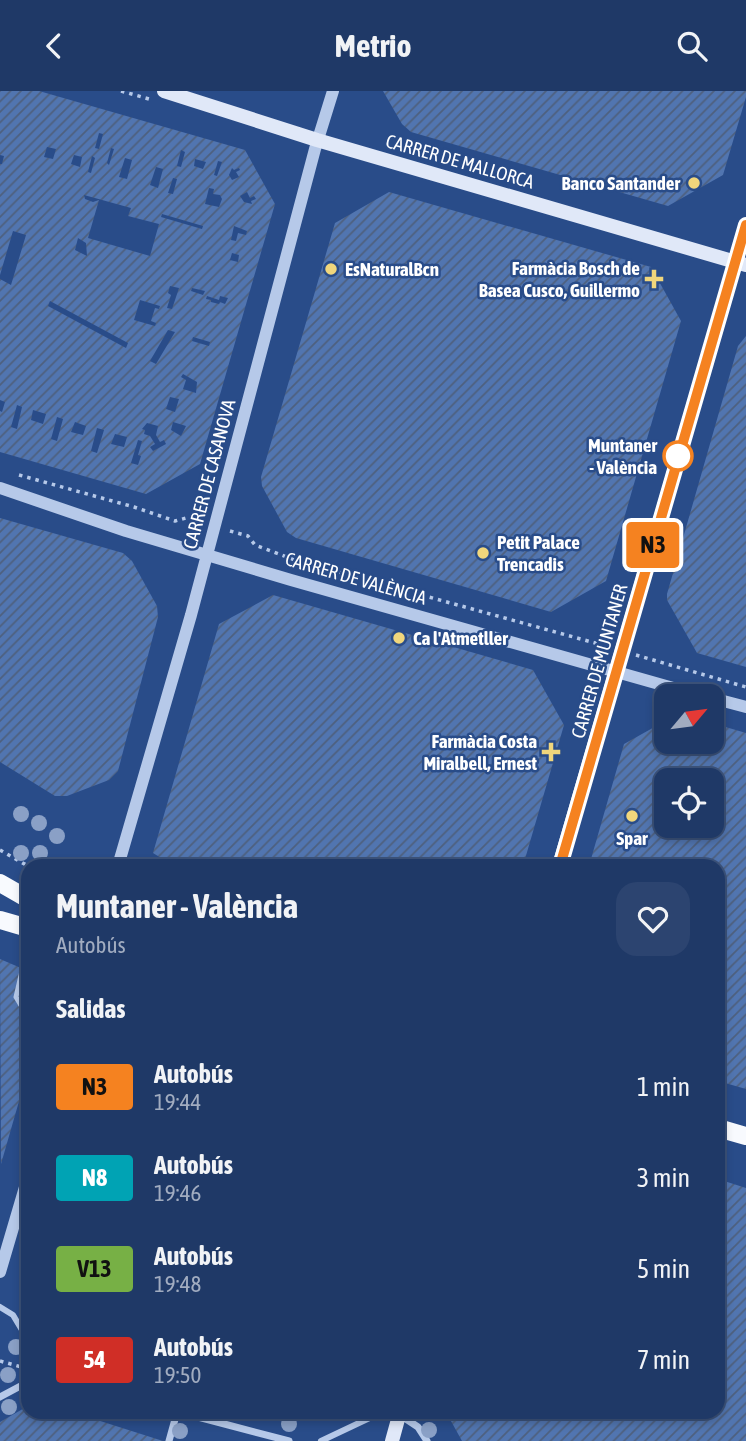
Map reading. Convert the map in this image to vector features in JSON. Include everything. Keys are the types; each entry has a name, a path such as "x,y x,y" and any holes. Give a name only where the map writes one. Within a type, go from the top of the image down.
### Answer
{"main road":[{"name":"CARRER DE MALLORCA","path":"164,91 317,140 741,263"},
{"name":"CARRER DE MUNTANER","path":"561,859 741,263 746,225"},
{"path":"0,883 21,895"},
{"path":"0,920 21,926"},
{"path":"725,1130 746,1136"},
{"path":"392,1441 398,1419"}],"street":[{"name":"CARRER DE CASANOVA","path":"120,859 207,555 317,140 333,91"},
{"name":"CARRER DE VALÈNCIA","path":"0,488 207,555 660,684"},
{"path":"724,701 746,707"},
{"path":"0,1272 21,1201"},
{"path":"0,1307 13,1315 21,1328"},
{"path":"0,1397 21,1386"},
{"path":"169,1441 176,1419"},
{"path":"205,1419 289,1441"},
{"path":"321,1441 367,1419"},
{"path":"407,1419 418,1427 427,1441"}],"lane":[{"path":"21,975 16,997 21,1005"}],"path":[{"path":"13,473 175,521 186,518"},
{"name":"CARRER DE VALÈNCIA","path":"248,536 255,545 295,560 578,638"},
{"path":"659,662 746,687"},
{"path":"0,850 21,862"},
{"path":"0,1360 21,1367"}],"building":[{"path":"0,91 39,91 245,150 275,204 200,464 146,494 0,452 0,411 2,412 5,402 0,400 0,279 11,285 26,235 13,231 0,275 0,164 4,156 0,155","holes":["99,133 103,134 99,149 95,148","47,147 56,149 53,159 44,157","111,148 114,149 109,165 107,163","181,150 185,152 181,167 177,166","74,155 82,157 80,167 71,164","92,156 95,158 91,173 88,172","125,158 132,160 127,179 119,177","195,159 206,162 203,169 194,166","218,161 222,162 217,176 214,175","156,167 163,169 158,188 150,185","232,168 239,168 236,172 239,177 232,180 229,175","173,178 177,179 173,194 168,193","209,188 214,189 213,194 220,195 222,199 219,207 205,204","247,192 250,198 254,196 256,199 251,201 252,204 244,202 240,196","84,195 131,208 128,216 159,224 150,256 88,238 99,200 93,202 85,199","162,214 203,226 202,229 161,217","234,226 247,231 246,235 238,233 236,241 231,240","78,238 86,243 87,256 75,250","232,253 239,255 238,262 230,260","170,286 179,288 172,309 167,308 171,295 168,293","192,288 205,291 203,295 191,291","207,296 219,300 220,296 228,298 225,304 219,304 206,299","140,300 160,306 159,309 155,308 151,321 156,323 155,326 134,320","50,301 128,343 126,348 48,306","168,330 175,332 156,364 150,361","193,337 210,342 209,346 192,341","183,374 197,382 196,393 183,389 186,380 181,377","170,397 179,399 175,412 166,409","17,405 22,407 17,429 11,427","33,410 46,414 43,424 31,420","57,417 63,419 57,441 51,439","75,422 86,426 83,435 71,432","173,422 186,426 181,436 171,430","147,423 158,426 156,435 160,442 164,440 166,444 153,451 150,447 155,444 150,436 144,434 145,430 142,429","97,428 104,430 97,453 91,451","115,434 127,437 124,447 111,444","138,440 142,441 138,455 141,456 138,465 131,463"]},
{"path":"383,91 746,91 746,97 723,175 668,206 411,132 402,124"},
{"path":"389,192 651,267 681,321 606,581 551,612 296,538 287,532 262,486 261,477 335,223"},
{"path":"746,336 746,667 697,653 667,600 667,594 738,346"},
{"path":"0,518 123,553 132,561 157,606 158,617 118,771 109,780 67,796 55,796 0,762"},
{"path":"273,595 533,670 564,725 525,859 163,859 153,853 219,624"},
{"path":"654,727 654,754 724,754 724,727 746,733 746,1089 725,1083 725,859 591,859 624,744"},
{"path":"0,959 21,968 21,1094 1,1164"},
{"path":"725,1181 746,1188 746,1441 462,1441 450,1419 725,1419"},
{"path":"21,1410 21,1419 94,1419 163,1441 0,1441 0,1422"}],"bus line":[{"name":"N3","path":"562,859 746,225"}],"place":[{"name":"Banco Santander","path":"694,183"},
{"name":"EsNaturalBcn","path":"331,269"},
{"name":"Farmàcia Bosch de Basea Cusco, Guillermo","path":"654,279"},
{"name":"Muntaner - València","path":"678,456"},
{"name":"Petit Palace Trencadis","path":"483,553"},
{"name":"Ca l'Atmetller","path":"399,638"},
{"name":"Farmàcia Costa Miralbell, Ernest","path":"551,752"},
{"name":"Spar","path":"632,816"}]}
